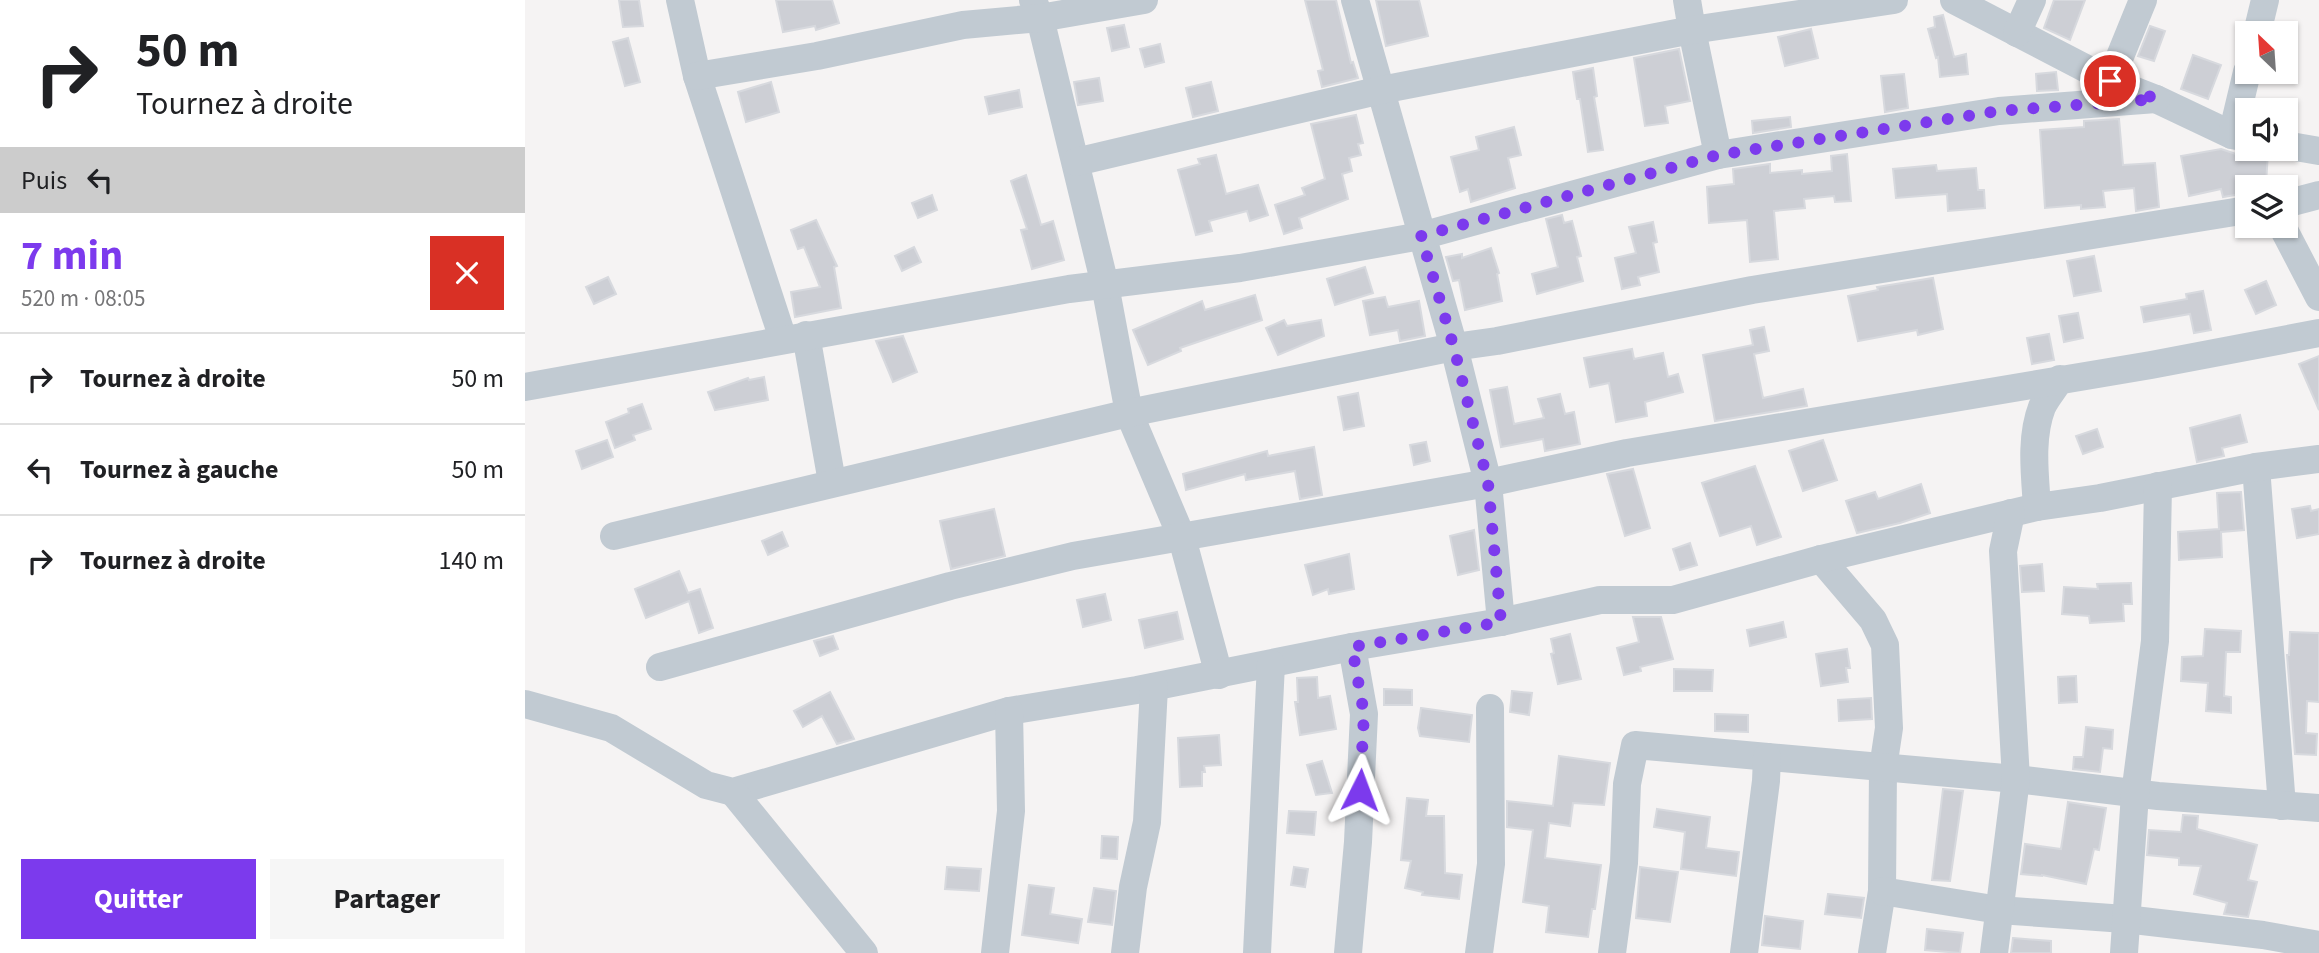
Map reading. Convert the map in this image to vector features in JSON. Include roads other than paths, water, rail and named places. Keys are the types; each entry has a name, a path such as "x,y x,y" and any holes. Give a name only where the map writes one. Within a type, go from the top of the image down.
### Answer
{"street":[{"path":"680,0 697,76 795,337 832,482"},
{"path":"697,76 817,56 1037,9 1144,0"},
{"path":"1355,0 1454,348 1488,483 1501,622"},
{"path":"1687,0 1718,155"},
{"path":"1076,162 1381,90 1692,30 1894,0"},
{"path":"1954,0 2110,81 2235,134"},
{"path":"2017,33 2032,0"},
{"path":"2110,81 2143,0"},
{"path":"2260,21 2265,0"},
{"path":"1037,9 1105,285 1129,413 1182,538 1219,675"},
{"path":"525,387 1056,291 1240,268 1421,236 1718,155 1999,111 2156,99"},
{"path":"2298,147 2319,151"},
{"path":"2298,201 2319,195"},
{"path":"614,536 1129,413 1454,348 1752,290 2235,212"},
{"path":"2288,238 2319,297"},
{"path":"660,667 962,583 1073,556 1488,483 1627,453 2151,365 2319,332"},
{"path":"1994,953 2016,779 2003,551 2024,510 2042,407 2060,379"},
{"path":"525,704 611,729 706,785 733,792 1009,711 1219,675 1352,647 1501,622 1600,600 1673,600 1821,559 2024,510 2256,467 2319,459"},
{"path":"2256,467 2282,806"},
{"path":"2124,953 2136,794 2155,641 2158,486"},
{"path":"1821,559 1873,621 1885,645 1889,728 1883,768 1882,891 1872,953"},
{"path":"1348,953 1358,842 1364,714 1352,647"},
{"path":"1257,953 1271,664"},
{"path":"1125,953 1133,887 1147,822 1154,687"},
{"path":"1479,953 1491,864 1490,708"},
{"path":"995,953 1011,811 1009,711"},
{"path":"1612,953 1624,863 1627,784 1636,744 2016,779 2136,794 2319,808"},
{"path":"1744,953 1767,757"},
{"path":"733,792 865,953"},
{"path":"1882,891 1999,909 2125,919 2262,944 2319,945"}]}
